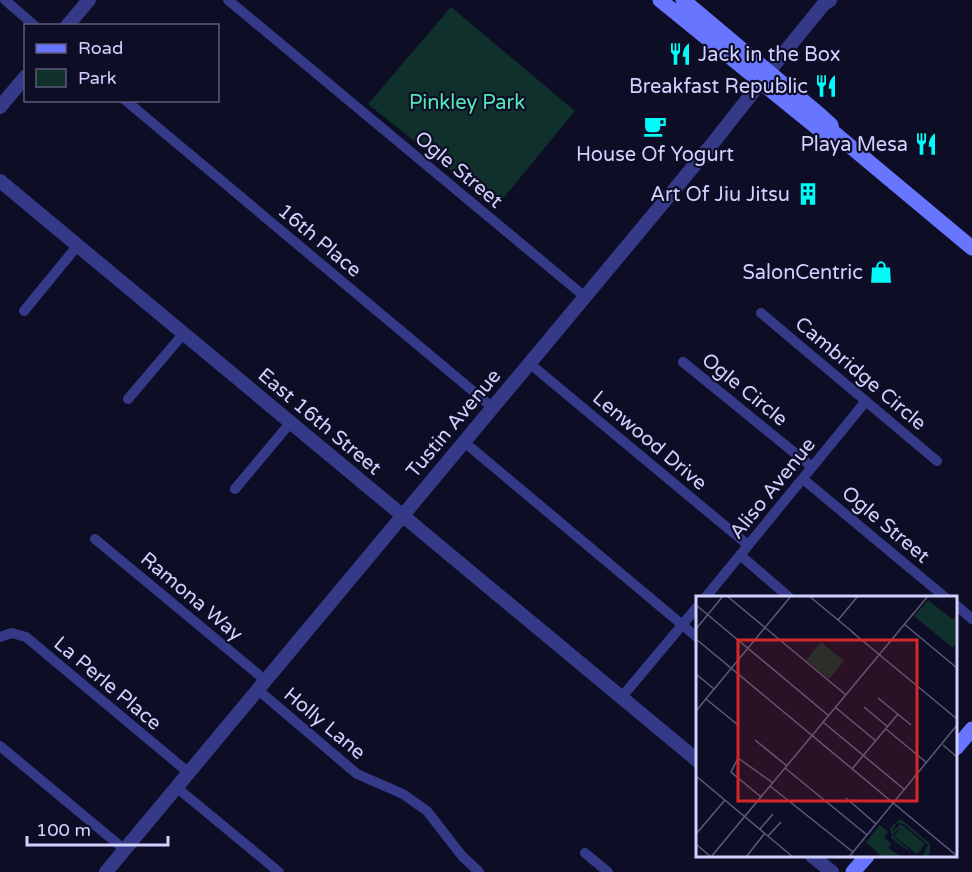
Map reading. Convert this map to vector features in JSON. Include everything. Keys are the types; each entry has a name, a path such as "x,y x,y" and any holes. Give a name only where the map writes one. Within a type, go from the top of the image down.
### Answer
{"main road":[{"path":"660,0 765,77"},
{"path":"682,0 821,131 826,133 832,131 972,248"},
{"path":"957,747 972,729"},
{"path":"853,872 865,857"}],"street":[{"path":"4,0 33,24"},
{"path":"69,24 88,0"},
{"name":"Ogle Street","path":"228,0 584,296"},
{"name":"Tustin Avenue","path":"106,872 713,143 821,7 830,0"},
{"path":"0,107 24,78"},
{"name":"16th Place","path":"127,102 492,407"},
{"name":"East 16th Street","path":"0,181 696,759"},
{"path":"24,311 78,245"},
{"name":"Cambridge Circle","path":"761,313 937,461"},
{"path":"128,399 184,333"},
{"name":"Ogle Circle","path":"683,362 812,467"},
{"name":"Lenwood Drive","path":"529,363 748,545"},
{"name":"Aliso Avenue","path":"706,596 866,401"},
{"path":"235,489 291,422"},
{"path":"463,441 696,636"},
{"name":"Ogle Street","path":"803,478 945,596"},
{"name":"Ramona Way","path":"95,539 261,685"},
{"path":"740,555 789,596"},
{"path":"957,606 972,619"},
{"path":"621,698 696,608"},
{"name":"La Perle Place","path":"0,637 12,633 26,637 189,773"},
{"name":"Holly Lane","path":"261,685 357,774 403,794 427,811 462,856 479,872"},
{"path":"0,746 125,850"},
{"path":"176,787 279,872"},
{"path":"585,853 608,872"},
{"path":"814,857 832,872"}],"green space":[{"name":"Pinkley Park","path":"451,7 575,111 496,207 368,104"}],"place":[{"name":"Jack in the Box","path":"680,54"},
{"name":"Breakfast Republic","path":"826,86"},
{"name":"House Of Yogurt","path":"655,126"},
{"name":"Playa Mesa","path":"926,144"},
{"name":"Art Of Jiu Jitsu","path":"808,194"},
{"name":"SalonCentric","path":"881,272"}]}
